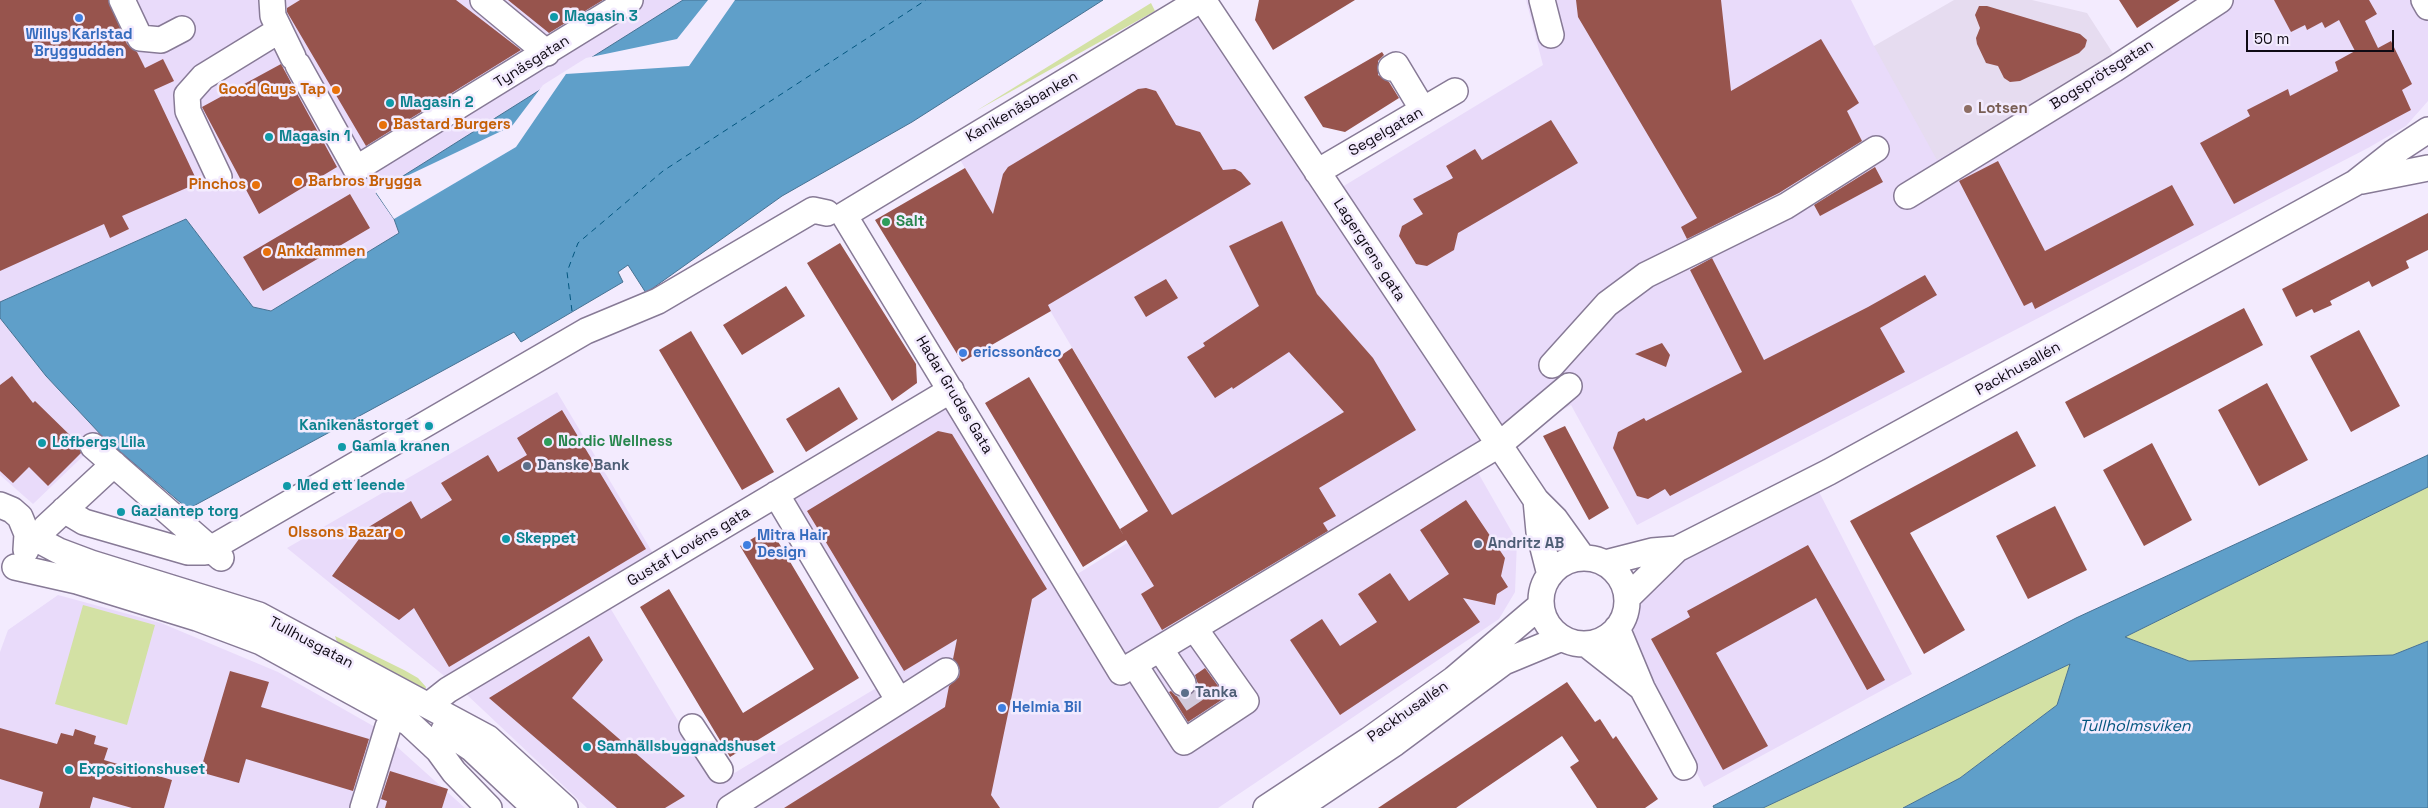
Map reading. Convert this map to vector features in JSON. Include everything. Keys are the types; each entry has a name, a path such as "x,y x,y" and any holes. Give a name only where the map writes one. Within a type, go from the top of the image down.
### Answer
{"street":[{"path":"122,0 140,38 160,40 182,29"},
{"path":"219,176 188,111 187,95 193,85 203,77 278,31 273,16 272,0"},
{"path":"483,0 547,52"},
{"name":"Tynäsgatan","path":"278,31 356,169 630,0"},
{"name":"Lagergrens gata","path":"1202,0 1536,500 1594,560"},
{"name":"Kanikenäsbanken","path":"835,214 1202,0"},
{"path":"1542,0 1551,35"},
{"name":"Bogsprötsgatan","path":"1907,196 2116,68 2220,0"},
{"path":"2424,0 2428,7"},
{"path":"1391,68 1396,65 1423,110"},
{"name":"Segelgatan","path":"1318,172 1455,91"},
{"name":"Packhusallén","path":"1627,598 1677,549 1837,468 2355,183 2393,153 2428,130"},
{"path":"1552,365 1607,304 1646,275 1786,206 1876,149"},
{"name":"Packhusallén","path":"2355,183 2428,168"},
{"path":"64,510 84,522 188,552 216,554 586,332 658,301 813,210 835,214"},
{"name":"Hadar Grudes Gata","path":"835,214 951,390 1121,672 1154,653"},
{"path":"1154,653 1500,444 1569,386"},
{"name":"Gustaf Lovéns gata","path":"428,705 448,690 951,390"},
{"path":"94,446 216,554"},
{"path":"7,570 26,548 36,531 64,510 114,464"},
{"path":"776,494 899,701"},
{"name":"Lagergrens gata","path":"1536,500 1539,532 1550,574"},
{"path":"0,505 12,510 36,531"},
{"name":"Tullhusgatan","path":"36,531 58,551 91,564 250,611 488,738 565,808"},
{"name":"Packhusallén","path":"1594,560 1677,549"},
{"path":"1574,641 1609,636 1623,619 1627,598 1620,578 1594,560 1570,560 1550,574 1541,594 1541,605 1548,624 1642,688"},
{"name":"Tullhusgatan","path":"7,570 76,581 197,618 261,642 396,715 438,750 454,772 489,808"},
{"name":"Packhusallén","path":"1266,808 1369,740 1454,679 1500,637 1541,605"},
{"path":"1617,628 1642,688 1684,767"},
{"path":"1154,653 1184,742 1210,722 1246,701 1195,629"},
{"name":"Packhusallén","path":"1298,808 1395,743 1504,662 1574,641"},
{"path":"1154,653 1182,683"},
{"path":"334,656 337,666 348,676 410,710 471,748 535,808"},
{"path":"730,808 946,671"},
{"path":"363,808 388,727 396,715"},
{"path":"692,727 720,770"},
{"path":"438,750 465,761 481,772 520,808"}],"shaded area":[{"path":"0,0 683,0 377,193 394,219 399,233 271,311 253,307 186,219 0,302"},
{"path":"1526,0 1851,0 1874,46 2116,58 2202,0 2428,0 2428,101 2406,126 2368,148 1637,525 1571,405 1519,435 1477,471 1517,541 1515,592 1499,619 1218,808 587,808 464,692 287,548 557,392 657,560 600,591 716,784 888,681 781,498 951,390 1071,578 1172,515 959,158 1204,11 1324,198 1543,65"},
{"name":"Lotsen","path":"1954,0 2032,0 2087,13 2116,58 1937,160 1874,46"},
{"path":"0,318 46,376 103,437 33,504 0,475"},
{"path":"1816,486 1912,674 1704,787 1637,655 1633,625 1646,592 1682,555"},
{"path":"58,595 161,623 278,672 375,727 465,808 0,808 0,652 8,630"}],"green space":[{"path":"1151,3 1155,11 976,111"},
{"path":"2428,487 2428,641 2393,655 2189,661 2125,637"},
{"path":"83,605 155,625 127,725 55,704"},
{"path":"335,636 418,678 426,687 425,690 340,651"},
{"path":"2070,664 2057,705 1960,778 1903,808 1763,808"}],"water":[{"path":"683,0 1103,0 912,122 782,196 646,293 628,265 618,272 623,282 521,342 514,332 188,509 103,437 46,376 0,318 0,302 186,219 253,307 271,311 399,233 394,219 376,193"},
{"name":"Tullholmsviken","path":"2428,455 2428,487 2125,637 2189,661 2393,655 2428,641 2428,808 1903,808 1960,778 2057,705 2070,664 1763,808 1714,808 1713,806 2076,618"}],"pier":[{"path":"708,0 735,0 689,66 566,74 516,147 394,219 375,191 512,126 543,85 586,58 677,39"}],"building":[{"path":"0,0 108,0 127,44 137,52 145,68 163,59 174,81 154,90 198,183 122,216 129,229 110,238 104,224 0,271"},
{"name":"Magasin 2","path":"300,0 456,0 521,50 366,146 287,12 287,8"},
{"name":"Magasin 3","path":"508,0 603,0 549,33"},
{"path":"1259,0 1355,0 1273,50 1255,20"},
{"path":"1576,0 1721,0 1731,91 1821,39 1859,103 1847,111 1862,141 1779,193 1687,239 1681,227 1697,218 1578,17"},
{"path":"2119,0 2180,0 2137,28"},
{"path":"2274,0 2369,0 2377,14 2365,21 2378,48 2391,41 2412,84 2402,90 2411,110 2234,204 2200,143 2250,116 2247,110 2288,89 2290,96 2338,71 2335,62 2355,51 2339,20 2325,28 2322,22 2307,30 2305,25 2291,32"},
{"path":"1979,6 1987,6 2080,34 2087,40 2085,47 2079,53 2020,81 2010,82 2004,78 1998,66 1986,63 1977,44 1976,38 1980,28 1975,15"},
{"path":"1382,52 1384,55 1378,61 1378,75 1389,82 1399,98 1345,132 1323,127 1304,97"},
{"name":"Magasin 1","path":"281,64 337,167 259,214 202,107"},
{"path":"1146,88 1156,91 1176,125 1200,132 1223,170 1235,169 1241,172 1251,184 1048,305 1051,311 962,362 875,220 965,168 993,214 1003,174 1008,167 1138,89"},
{"path":"1551,120 1578,163 1458,233 1454,250 1427,266 1416,264 1399,236 1402,226 1423,214 1413,199 1453,178 1446,166 1475,149 1482,160"},
{"path":"1998,161 2045,251 2172,185 2194,225 2035,309 2032,302 2024,306 1959,181"},
{"path":"1875,167 1883,182 1820,216 1814,205"},
{"path":"350,194 370,228 263,291 243,257"},
{"path":"2428,213 2428,250 2406,261 2409,268 2372,287 2369,281 2330,301 2332,305 2314,313 2312,309 2296,317 2282,289"},
{"path":"1282,221 1317,294 1373,358 1416,430 1319,488 1336,516 1323,523 1328,531 1162,630 1141,594 1154,586 1126,540 1083,567 985,403 1029,377 1124,536 1120,529 1148,511 1057,358 1072,348 1172,515 1344,412 1289,352 1233,389 1232,387 1215,398 1187,357 1205,346 1203,343 1259,306 1229,246"},
{"path":"840,243 916,364 917,383 892,401 807,263"},
{"path":"1712,258 1764,360 1868,307 1925,275 1937,295 1880,328 1905,372 1670,496 1665,489 1648,499 1637,496 1613,448 1618,432 1644,418 1646,421 1742,372 1690,270"},
{"path":"1166,279 1178,298 1146,317 1134,297"},
{"path":"786,286 805,316 742,355 723,325"},
{"path":"2244,308 2263,345 2084,438 2065,402"},
{"path":"2359,330 2400,406 2351,432 2310,356"},
{"path":"691,331 774,472 742,490 659,350"},
{"path":"1662,343 1670,355 1666,367 1635,354"},
{"name":"Löfbergs Lila","path":"12,376 33,403 35,401 79,444 81,453 48,486 29,467 13,483 0,471 0,385"},
{"path":"2267,383 2308,460 2259,486 2218,410"},
{"path":"839,387 858,419 806,452 786,419"},
{"name":"Skeppet","path":"562,410 646,549 449,667 414,608 399,620 332,576 367,528 411,501 421,519 452,500 441,483 488,455 498,472 527,455 517,438"},
{"path":"1565,426 1609,508 1589,520 1543,436"},
{"path":"938,431 952,434 1047,589 1032,599 991,795 1000,808 784,808 945,707 949,686 959,677 960,670 953,659 957,639 904,671 807,511"},
{"path":"2017,431 2036,466 1910,533 1965,630 1924,654 1850,521"},
{"path":"2152,443 2192,520 2144,546 2103,470"},
{"path":"1466,500 1505,558 1501,576 1508,587 1497,594 1495,605 1463,598 1480,622 1340,715 1290,640 1322,619 1340,646 1377,622 1358,594 1390,573 1409,601 1449,574 1420,530"},
{"path":"2055,506 2087,570 2028,599 1996,536"},
{"path":"770,528 859,678 730,757 640,607 669,589 743,713 814,669 740,546"},
{"path":"1808,545 1885,680 1867,690 1816,598 1716,653 1768,746 1723,770 1651,639 1690,617 1687,611"},
{"name":"Samhällsbyggnadshuset","path":"589,636 603,660 572,698 685,796 665,808 617,808 489,698"},
{"path":"1205,668 1226,697 1188,722 1169,692 1171,691 1176,696 1184,697 1191,695 1197,682 1195,675"},
{"path":"230,671 269,682 261,707 369,739 353,791 246,759 239,783 200,772"},
{"path":"1567,682 1595,722 1600,719 1613,739 1616,736 1658,799 1645,808 1597,808 1570,767 1579,761 1562,736 1456,808 1378,808"},
{"name":"Expositionshuset","path":"0,728 57,744 61,733 73,736 75,729 96,736 94,744 108,748 104,760 172,780 164,808 132,808 93,797 90,808 39,808 43,792 0,779"},
{"path":"390,771 448,789 442,808 385,808 387,801 381,799"}],"ferry route":[{"path":"572,311 567,272 578,243 663,171 926,0"}],"tunnel":[{"path":"1183,683 1208,720"}],"place":[{"name":"Magasin 3","path":"554,17"},
{"name":"Willys Karlstad Bryggudden","path":"79,18"},
{"name":"Good Guys Tap","path":"336,90"},
{"name":"Magasin 2","path":"390,103"},
{"name":"Lotsen","path":"1968,109"},
{"name":"Bastard Burgers","path":"383,125"},
{"name":"Magasin 1","path":"269,137"},
{"name":"Barbros Brygga","path":"298,182"},
{"name":"Pinchos","path":"256,185"},
{"name":"Salt","path":"886,222"},
{"name":"Ankdammen","path":"267,252"},
{"name":"ericsson&co","path":"963,353"},
{"name":"Kanikenästorget","path":"429,426"},
{"name":"Nordic Wellness","path":"548,442"},
{"name":"Löfbergs Lila","path":"42,443"},
{"name":"Gamla kranen","path":"342,447"},
{"name":"Danske Bank","path":"527,466"},
{"name":"Med ett leende","path":"287,486"},
{"name":"Gaziantep torg","path":"121,512"},
{"name":"Olssons Bazar","path":"399,533"},
{"name":"Skeppet","path":"506,539"},
{"name":"Andritz AB","path":"1478,544"},
{"name":"Mitra Hair Design","path":"747,545"},
{"name":"Tanka","path":"1185,693"},
{"name":"Helmia Bil","path":"1002,708"},
{"name":"Samhällsbyggnadshuset","path":"587,747"},
{"name":"Expositionshuset","path":"69,770"}]}
